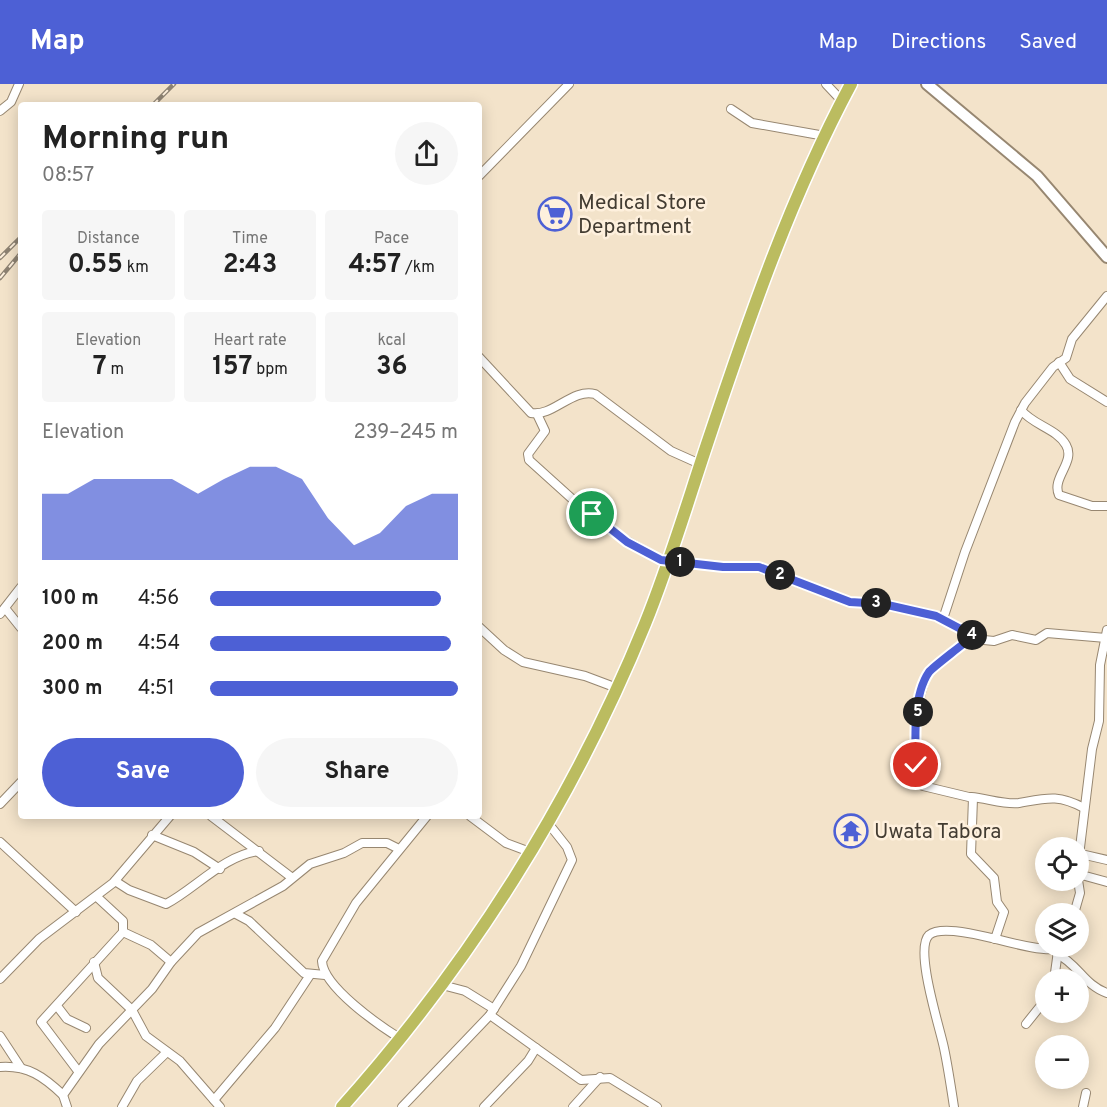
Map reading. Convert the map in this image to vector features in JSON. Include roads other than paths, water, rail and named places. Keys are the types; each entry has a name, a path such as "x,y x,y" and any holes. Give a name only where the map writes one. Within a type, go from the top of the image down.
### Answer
{"highway":[{"path":"342,1107 401,1039 495,911 548,823 617,688 668,562 779,241 825,135 851,84"}],"main road":[{"path":"927,84 1036,176 1107,257"}],"street":[{"path":"0,111 11,102 19,84"},
{"path":"482,173 569,84"},
{"path":"826,84 842,101"},
{"path":"731,109 752,123 825,135"},
{"path":"943,619 988,491 1021,410 1053,368 1068,354 1072,339 1107,296"},
{"path":"482,360 528,410 537,414 545,431 528,454 529,460 580,506 627,542 668,562 723,567 759,567 850,602 883,604 943,619 974,636 989,641 1012,635 1036,640 1047,633 1106,638"},
{"path":"1059,362 1070,379 1107,402"},
{"path":"537,414 581,393 595,394 671,451 700,464"},
{"path":"1021,410 1030,420 1060,437 1066,445 1068,458 1057,487 1059,495 1092,506 1107,506"},
{"path":"18,591 3,611 18,625"},
{"path":"482,630 504,650 523,662 585,676 617,688"},
{"path":"1082,837 1084,808 1099,721 1100,665 1107,630"},
{"path":"974,636 928,674 919,706 915,748 918,776 923,786 971,797 1018,803 1034,798 1056,797 1084,808"},
{"path":"1,803 18,785"},
{"path":"0,793 1,803"},
{"path":"971,797 971,854 994,878 997,902 1005,914 995,939"},
{"path":"0,979 39,939 97,897 128,869 152,835 167,819"},
{"path":"215,819 291,877"},
{"path":"401,1039 359,1010 325,975 323,958 356,903 424,819"},
{"path":"474,819 506,843 530,852"},
{"path":"402,1107 492,1012 521,966 570,867 572,858 567,847 548,823"},
{"path":"152,835 194,852 220,869"},
{"path":"0,842 75,912"},
{"path":"63,1095 99,1044 152,989 171,962 198,933 284,886 291,877 310,864 344,853 362,843 387,843 399,849"},
{"path":"115,881 129,890 166,904 249,852 259,851"},
{"path":"1089,856 1107,860"},
{"path":"1089,877 1107,882"},
{"path":"78,1071 42,1025 42,1019 57,1006 123,932 123,921 97,897"},
{"path":"236,914 249,921 304,973 325,975"},
{"path":"123,932 151,945 171,962"},
{"path":"954,1107 944,1047 927,973 925,943 929,935 937,932 968,932 1035,948"},
{"path":"1067,957 1088,983 1107,993"},
{"path":"94,962 98,978 132,1010 146,1036 180,1061 220,1107"},
{"path":"214,1100 275,1028 310,975"},
{"path":"442,985 465,991 534,1044 536,1048 581,1080 600,1077 614,1080 657,1107"},
{"path":"57,1006 67,1019 86,1028"},
{"path":"1026,1024 1035,1013"},
{"path":"0,1036 21,1068"},
{"path":"484,1107 528,1061 536,1048"},
{"path":"122,1107 137,1081 167,1052"},
{"path":"0,1067 21,1068 39,1074 63,1095 67,1107"},
{"path":"573,1107 600,1077"},
{"path":"1083,1107 1086,1093"}],"railway":[{"path":"156,102 174,84"},
{"path":"0,258 18,240"},
{"path":"0,278 18,257"}],"place":[{"name":"Medical Store Department","path":"555,214"},
{"name":"Uwata Tabora","path":"851,831"}]}
